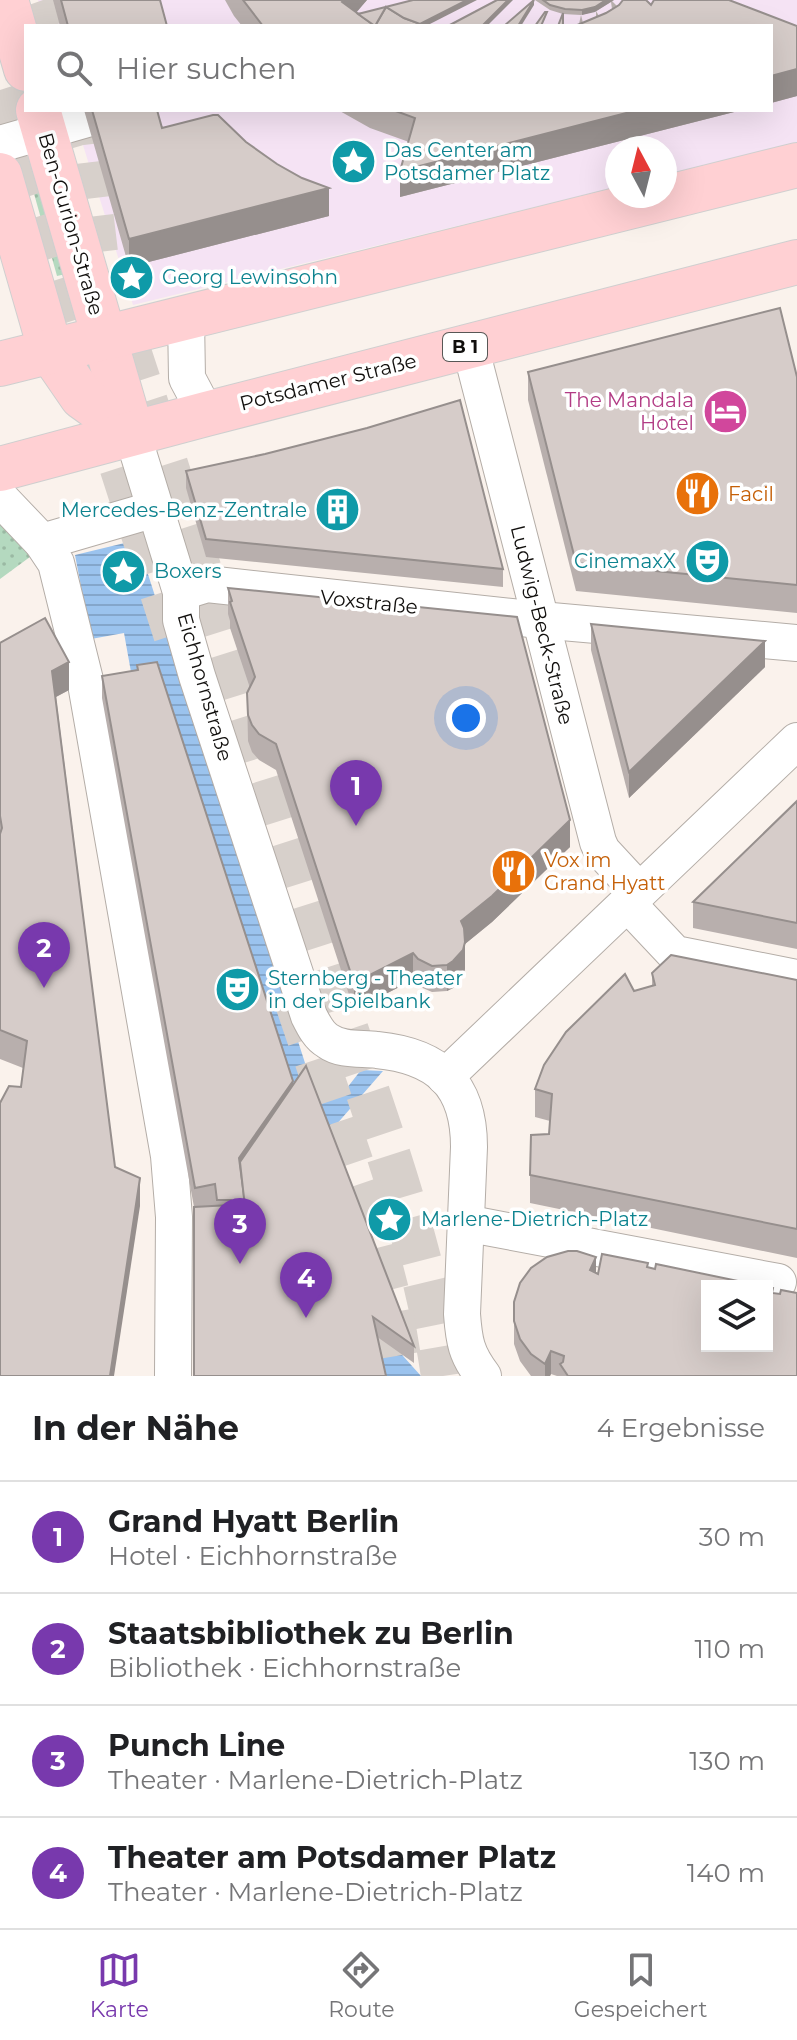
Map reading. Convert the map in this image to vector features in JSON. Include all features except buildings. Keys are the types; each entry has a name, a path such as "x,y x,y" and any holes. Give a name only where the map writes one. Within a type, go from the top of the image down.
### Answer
{"main road":[{"path":"6,0 24,62"},
{"name":"Ben-Gurion-Straße","path":"41,121 104,338"},
{"path":"0,364 797,165"},
{"path":"0,175 51,352 82,397 132,433"},
{"name":"Potsdamer Straße","path":"0,469 470,346 796,269"},
{"name":"Eichhornstraße","path":"104,338 132,433"}],"street":[{"path":"0,144 41,121 87,119"},
{"path":"186,318 187,378 206,414"},
{"name":"Ludwig-Beck-Straße","path":"470,346 602,851 675,954 797,978"},
{"name":"Eichhornstraße","path":"132,433 181,592 181,620 197,676 302,999 318,1032 335,1046 408,1055 445,1077"},
{"path":"0,498 42,542 56,563 86,684 169,1156 174,1217 173,1376"},
{"path":"42,542 155,509"},
{"name":"Voxstraße","path":"181,592 207,584 540,620 797,643"},
{"path":"474,1361 462,1314 469,1133 464,1103 445,1077 797,741"},
{"path":"465,1223 778,1282"}],"shaded area":[{"name":"Das Center am Potsdamer Platz","path":"38,0 797,0 797,143 677,172 677,136 605,136 605,190 133,305 73,112 773,112 773,24 45,24"}],"green space":[{"path":"21,147 35,151 70,273 57,276"},
{"path":"0,521 34,554 0,579"}],"water":[{"path":"137,540 314,1091 343,1093 361,1070 383,1071 315,1149 368,1317 421,1376 380,1376 131,672 124,633 91,639 75,555"}],"tunnel":[{"path":"43,0 51,24"},
{"path":"0,90 182,655"},
{"path":"78,112 87,144 102,269"},
{"path":"125,339 394,1173 423,1273 443,1376"},
{"path":"295,997 362,1194 390,1303 402,1376"}],"place":[{"name":"Das Center am Potsdamer Platz","path":"353,161"},
{"name":"Georg Lewinsohn","path":"131,277"},
{"name":"The Mandala Hotel","path":"725,412"},
{"name":"Facil","path":"697,494"},
{"name":"Mercedes-Benz-Zentrale","path":"338,510"},
{"name":"CinemaxX","path":"707,561"},
{"name":"Boxers","path":"123,571"},
{"name":"Grand Hyatt Berlin","path":"356,826"},
{"name":"Vox im Grand Hyatt","path":"513,872"},
{"name":"Staatsbibliothek zu Berlin","path":"44,988"},
{"name":"Sternberg - Theater in der Spielbank","path":"237,989"},
{"name":"Marlene-Dietrich-Platz","path":"390,1219"},
{"name":"Punch Line","path":"240,1264"},
{"name":"Theater am Potsdamer Platz","path":"306,1318"}]}
